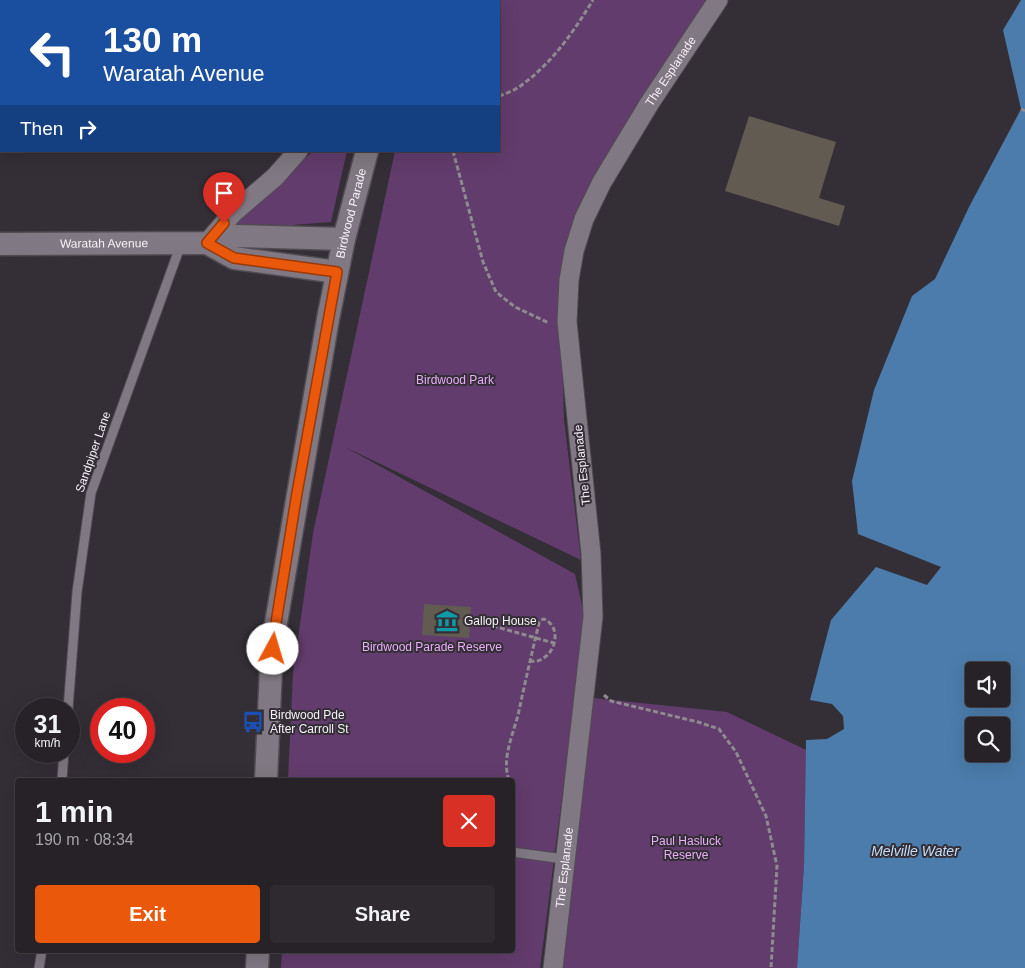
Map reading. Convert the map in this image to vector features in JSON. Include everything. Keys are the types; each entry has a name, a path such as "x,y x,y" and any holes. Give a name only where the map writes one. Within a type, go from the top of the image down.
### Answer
{"street":[{"name":"The Esplanade","path":"553,968 593,616 591,554 566,322 569,280 574,250 584,219 598,190 649,104 718,0"},
{"path":"207,243 233,213 275,177 297,152"},
{"name":"Birdwood Parade","path":"266,778 271,668 275,629 297,493 337,272 367,152"},
{"name":"Waratah Avenue","path":"0,244 207,243 235,236 344,239"},
{"name":"Waratah Avenue","path":"207,243 234,258 337,272"},
{"path":"257,968 258,953"}],"lane":[{"name":"Sandpiper Lane","path":"69,698 77,592 91,492 181,243"},
{"path":"62,778 63,763"},
{"path":"515,852 564,859"},
{"path":"39,968 42,953"}],"path":[{"path":"500,96 522,86 543,68 558,51 593,0"},
{"path":"453,152 482,262 496,292 515,307 549,323 566,322"},
{"path":"508,778 506,761 539,623 544,619 551,624 555,632 554,643 550,653 541,661 530,661"},
{"path":"478,623 554,643"},
{"path":"600,691 611,701 719,728 736,752 766,816 777,866 771,968"}],"green space":[{"path":"500,0 707,0 594,176 560,277 564,420 581,560 345,447 575,574 585,618 540,968 281,968 282,953 515,953 515,778 288,778 293,673 313,533 395,152 500,152"},
{"path":"312,152 347,152 331,222 228,230"},
{"name":"Paul Hasluck Reserve","path":"584,697 727,712 806,750 804,866 797,968 560,968"}],"water":[{"name":"Melville Water","path":"1021,0 1025,0 1025,968 797,968 804,866 806,740 827,739 844,729 843,716 832,704 810,700 831,620 876,567 927,585 941,567 858,534 852,481 874,390 912,296 935,279 969,207 1021,109 1003,30"}],"building":[{"path":"749,116 836,142 819,198 845,206 839,226 725,191"},
{"name":"Gallop House","path":"424,604 471,607 469,638 422,635"}],"place":[{"name":"Gallop House","path":"447,621"},
{"name":"Birdwood Pde After Carroll St","path":"253,722"}],"route":[{"path":"224,223 207,243 234,258 337,272 297,493 273,649"}],"park label":[{"name":"Birdwood Park","path":"455,380"},
{"name":"Birdwood Parade Reserve","path":"432,647"}]}
